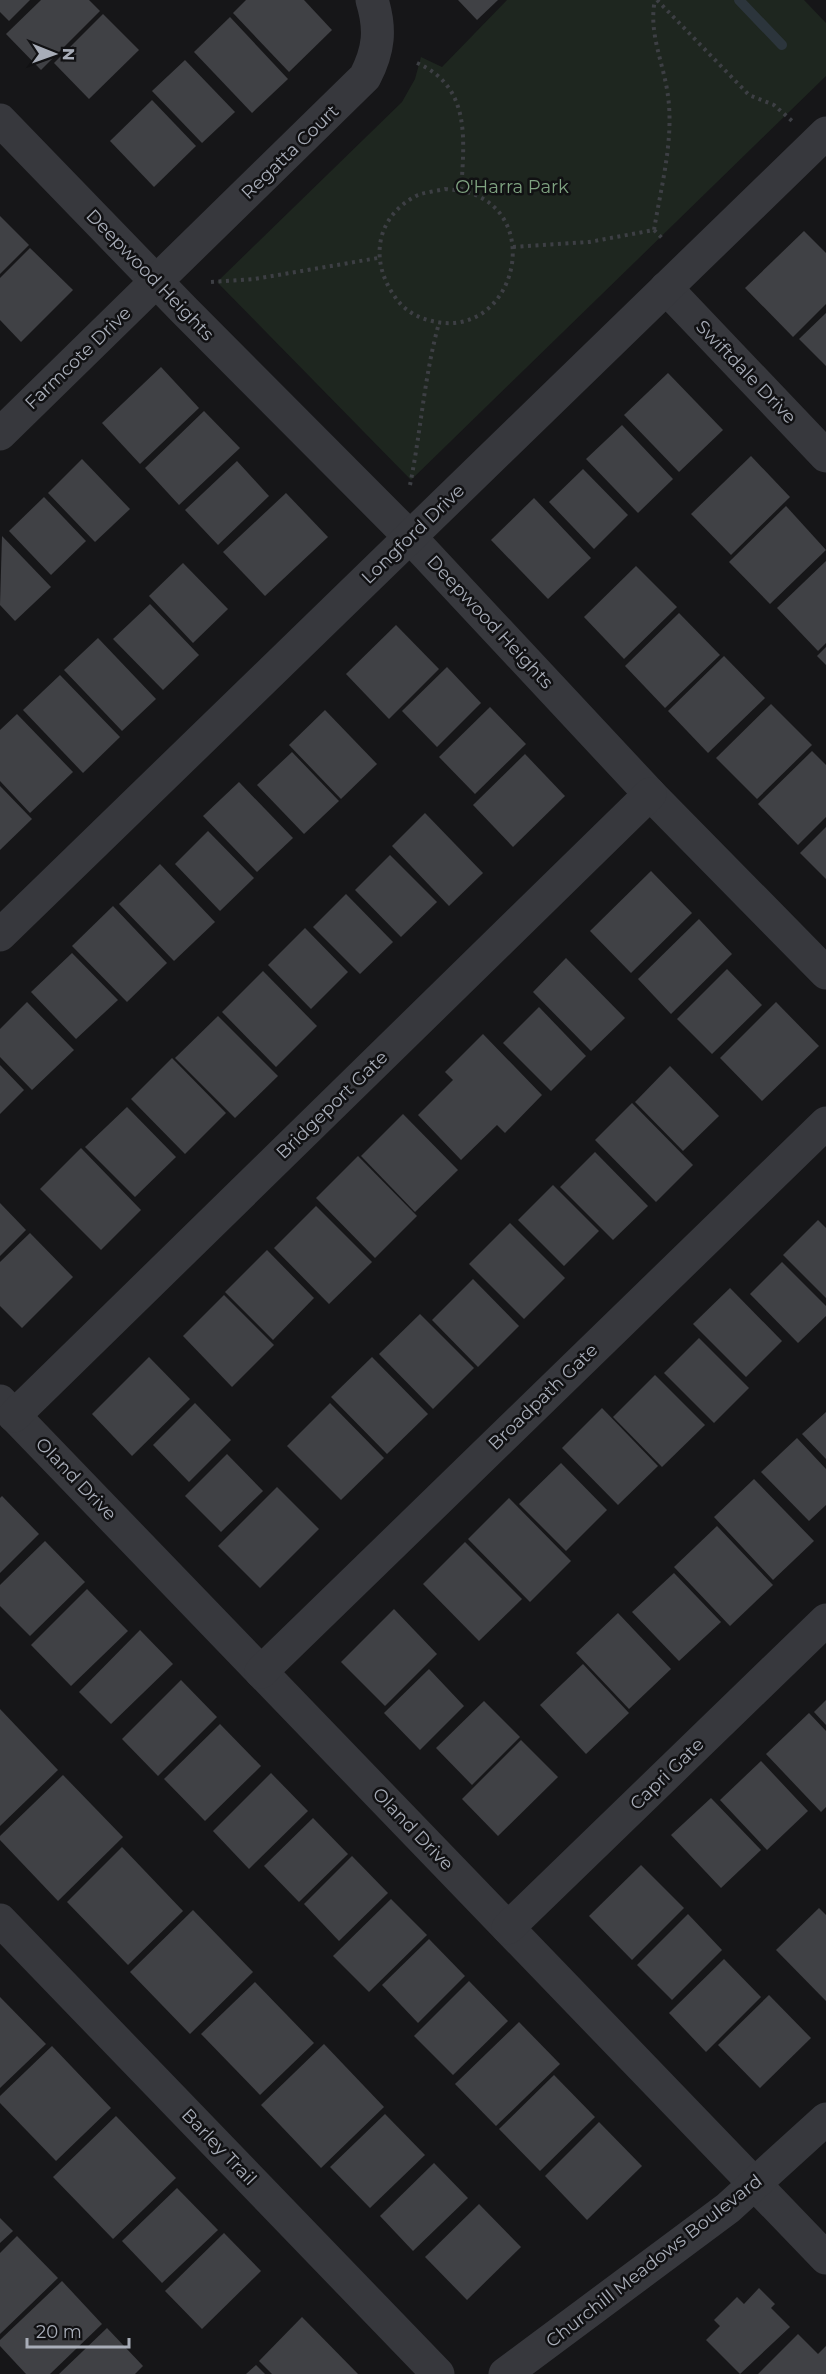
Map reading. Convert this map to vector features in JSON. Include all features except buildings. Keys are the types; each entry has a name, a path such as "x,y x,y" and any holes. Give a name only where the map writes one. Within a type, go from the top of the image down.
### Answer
{"street":[{"name":"Regatta Court","path":"156,282 365,78 376,57 378,41 379,22 372,0"},
{"name":"Deepwood Heights","path":"0,120 156,282 410,537 650,794 826,973"},
{"name":"Longford Drive","path":"0,935 821,138"},
{"name":"Farmcote Drive","path":"0,434 156,282"},
{"name":"Swiftdale Drive","path":"666,288 826,456"},
{"name":"Bridgeport Gate","path":"7,1408 650,794"},
{"name":"Broadpath Gate","path":"261,1671 826,1123"},
{"name":"Oland Drive","path":"7,1408 826,2258"},
{"name":"Capri Gate","path":"508,1928 826,1620"},
{"name":"Barley Trail","path":"0,1920 438,2374"},
{"name":"Churchill Meadows Boulevard","path":"505,2374 728,2208 826,2119"}],"path":[{"path":"654,230 668,148 669,96 656,46 652,12 656,0 749,95 774,105 821,138"},
{"path":"417,63 440,75 448,84 459,109 463,130 461,192"},
{"path":"445,189 461,192 488,203 504,221 513,247 513,266 501,296 484,313 463,322 440,323 417,317 398,303 386,283 378,258 378,242 386,223 399,209 418,195 445,189"},
{"path":"654,230 664,240"},
{"path":"513,247 589,242 654,230"},
{"path":"211,282 254,279 378,258"},
{"path":"410,485 421,431 425,381 440,323"}],"green space":[{"name":"O'Harra Park","path":"507,0 804,0 826,23 826,76 411,480 217,282 402,102 415,79 421,57 442,67"}],"waterway":[{"path":"739,0 782,45"}]}
